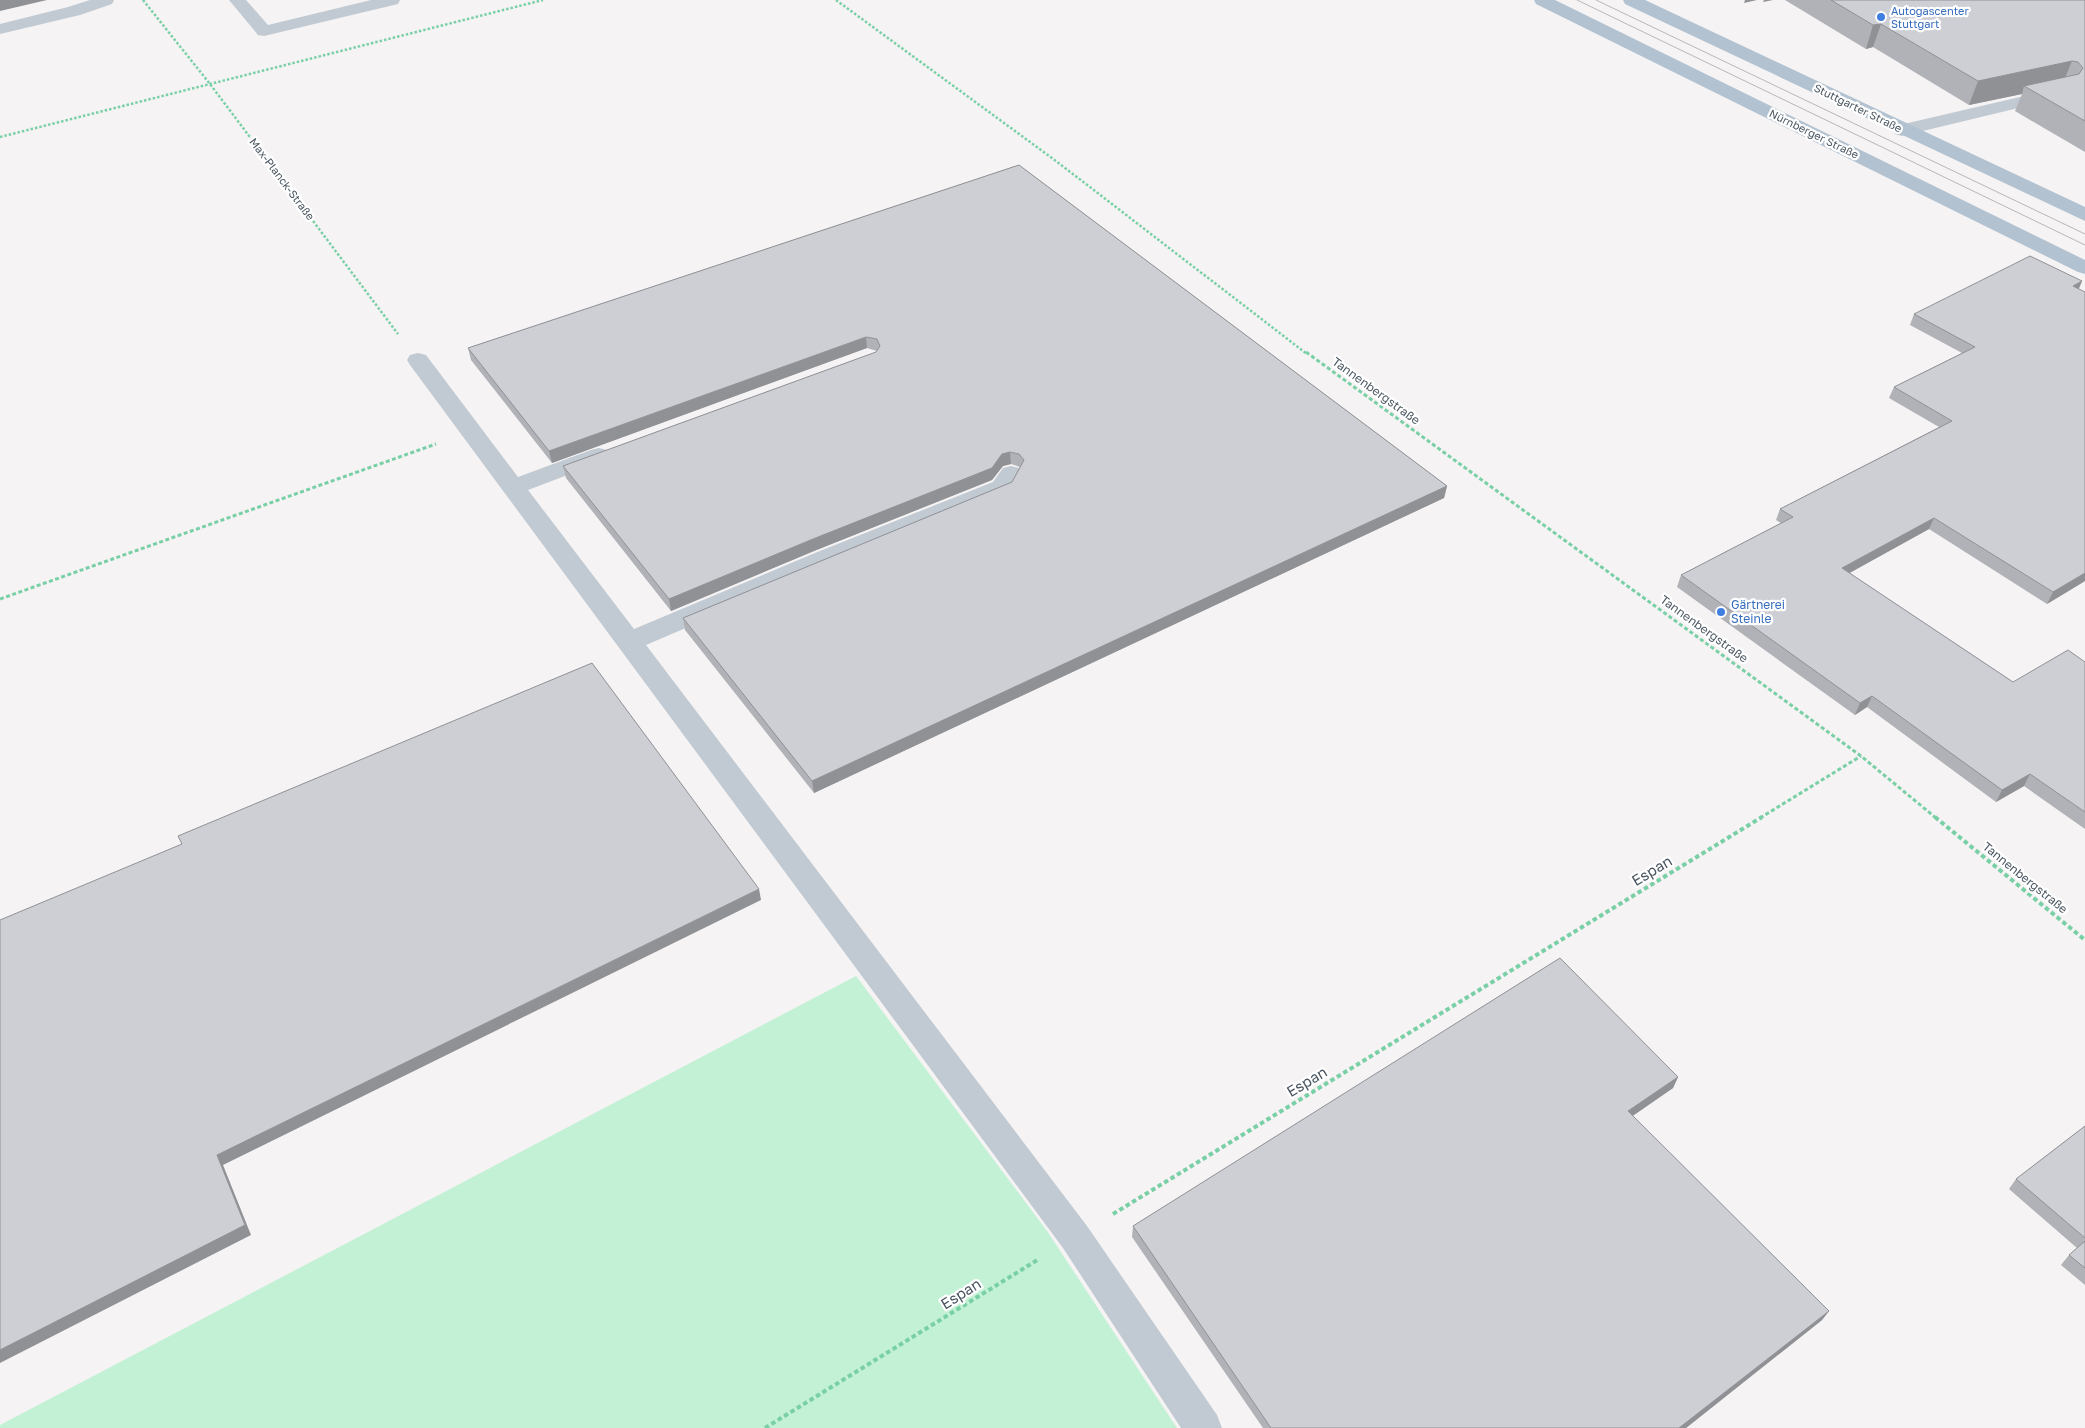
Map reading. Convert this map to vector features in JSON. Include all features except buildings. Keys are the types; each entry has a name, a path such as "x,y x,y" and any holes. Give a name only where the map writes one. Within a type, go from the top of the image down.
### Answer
{"main road":[{"name":"Nürnberger Straße","path":"1542,0 2085,268"},
{"name":"Stuttgarter Straße","path":"1631,0 1902,130 2085,215"}],"street":[{"path":"0,29 74,11 106,0"},
{"path":"237,0 264,31 392,0"},
{"path":"1902,130 2062,92"},
{"path":"418,360 1075,1237 1203,1428"},
{"path":"513,487 622,447"},
{"path":"629,642 824,559 1002,487 1011,473"}],"path":[{"name":"Max-Planck-Straße","path":"143,0 210,84 418,360"},
{"path":"0,137 543,0"},
{"name":"Tannenbergstraße","path":"836,0 1056,161 1301,349 1860,756 2085,940"},
{"path":"0,599 472,432"},
{"name":"Espan","path":"765,1428 1860,756"}],"green space":[{"path":"856,976 1047,1231 1177,1428 0,1428 0,1425"}],"tram line":[{"path":"1577,0 2085,245"},
{"path":"1596,0 2085,234"}],"place":[{"name":"Autogascenter Stuttgart","path":"1881,17"},
{"name":"Gärtnerei Steinle","path":"1721,612"}]}
